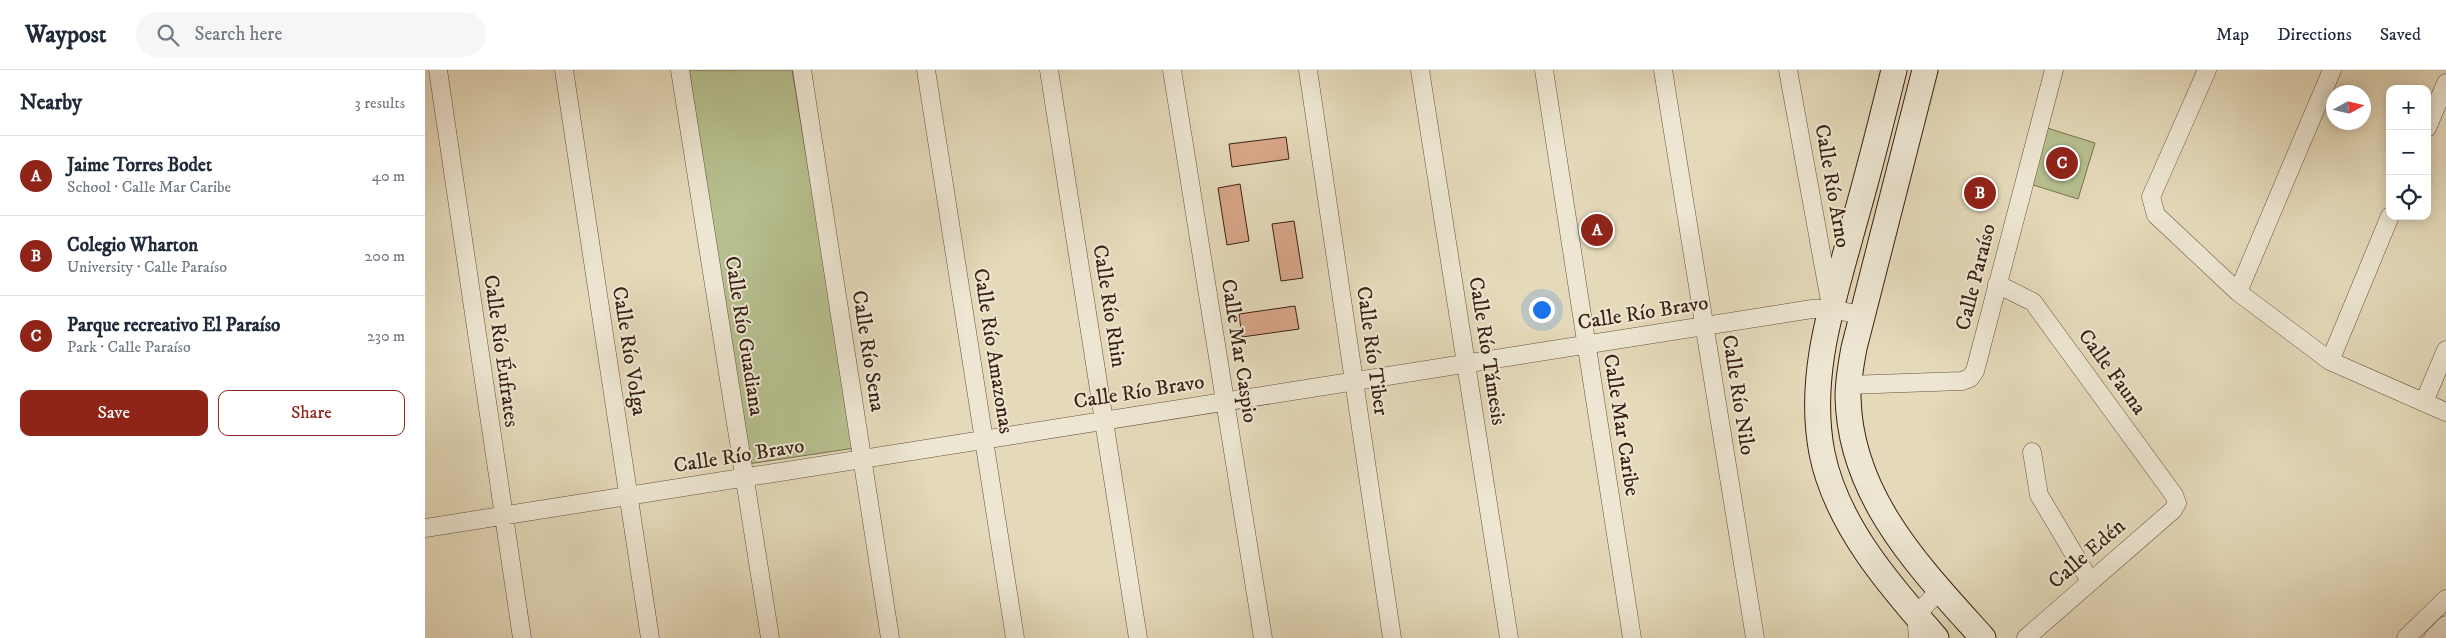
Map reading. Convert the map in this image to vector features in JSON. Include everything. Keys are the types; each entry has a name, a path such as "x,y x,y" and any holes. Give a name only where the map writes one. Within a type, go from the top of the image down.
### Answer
{"main road":[{"path":"1894,70 1831,309 1817,388 1822,454 1833,487 1872,562 1917,626 1936,638"},
{"path":"1925,70 1861,315 1848,385 1851,435 1867,482 1882,514 1940,590 1983,638"}],"street":[{"name":"Calle Río Éufrates","path":"438,70 503,516 523,638"},
{"name":"Calle Río Volga","path":"564,70 650,638"},
{"name":"Calle Río Guadiana","path":"680,70 743,478 770,638"},
{"name":"Calle Río Sena","path":"802,70 890,638"},
{"name":"Calle Río Amazonas","path":"926,70 1015,638"},
{"name":"Calle Río Rhin","path":"1049,70 1138,638"},
{"name":"Calle Mar Caspio","path":"1172,70 1263,638"},
{"name":"Calle Río Tiber","path":"1308,70 1392,638"},
{"name":"Calle Río Támesis","path":"1420,70 1509,638"},
{"name":"Calle Mar Caribe","path":"1544,70 1632,638"},
{"name":"Calle Río Nilo","path":"1663,70 1755,638"},
{"name":"Calle Río Arno","path":"1788,70 1831,309"},
{"name":"Calle Paraíso","path":"1848,385 1961,381 1970,378 1975,371 2054,70"},
{"path":"2207,70 2151,197 2155,215 2238,292 2330,361 2446,412"},
{"path":"2238,292 2333,70"},
{"path":"2431,119 2446,83"},
{"path":"2330,361 2388,220"},
{"name":"Calle Fauna","path":"1997,284 2033,302 2174,495 2177,503"},
{"name":"Calle Río Bravo","path":"425,528 1812,309 1831,309 1861,315"},
{"path":"2424,402 2446,350"},
{"path":"2032,452 2039,496 2091,580"},
{"name":"Calle Edén","path":"2026,638 2173,510 2177,503"},
{"path":"1917,626 1940,590"},
{"path":"2406,638 2446,599"},
{"path":"2433,638 2446,625"}],"green space":[{"path":"689,70 792,70 855,448 748,464"},
{"path":"2047,128 2095,143 2078,199 2030,184"}],"building":[{"path":"1286,137 1289,159 1232,167 1229,144"},
{"path":"1240,184 1249,241 1227,245 1218,188"},
{"path":"1294,221 1303,278 1281,281 1272,224"},
{"path":"1295,306 1299,329 1242,337 1239,314"}],"place":[{"name":"Parque recreativo El Paraíso","path":"2062,163"},
{"name":"Colegio Wharton","path":"1980,193"},
{"name":"Jaime Torres Bodet","path":"1597,230"}]}
